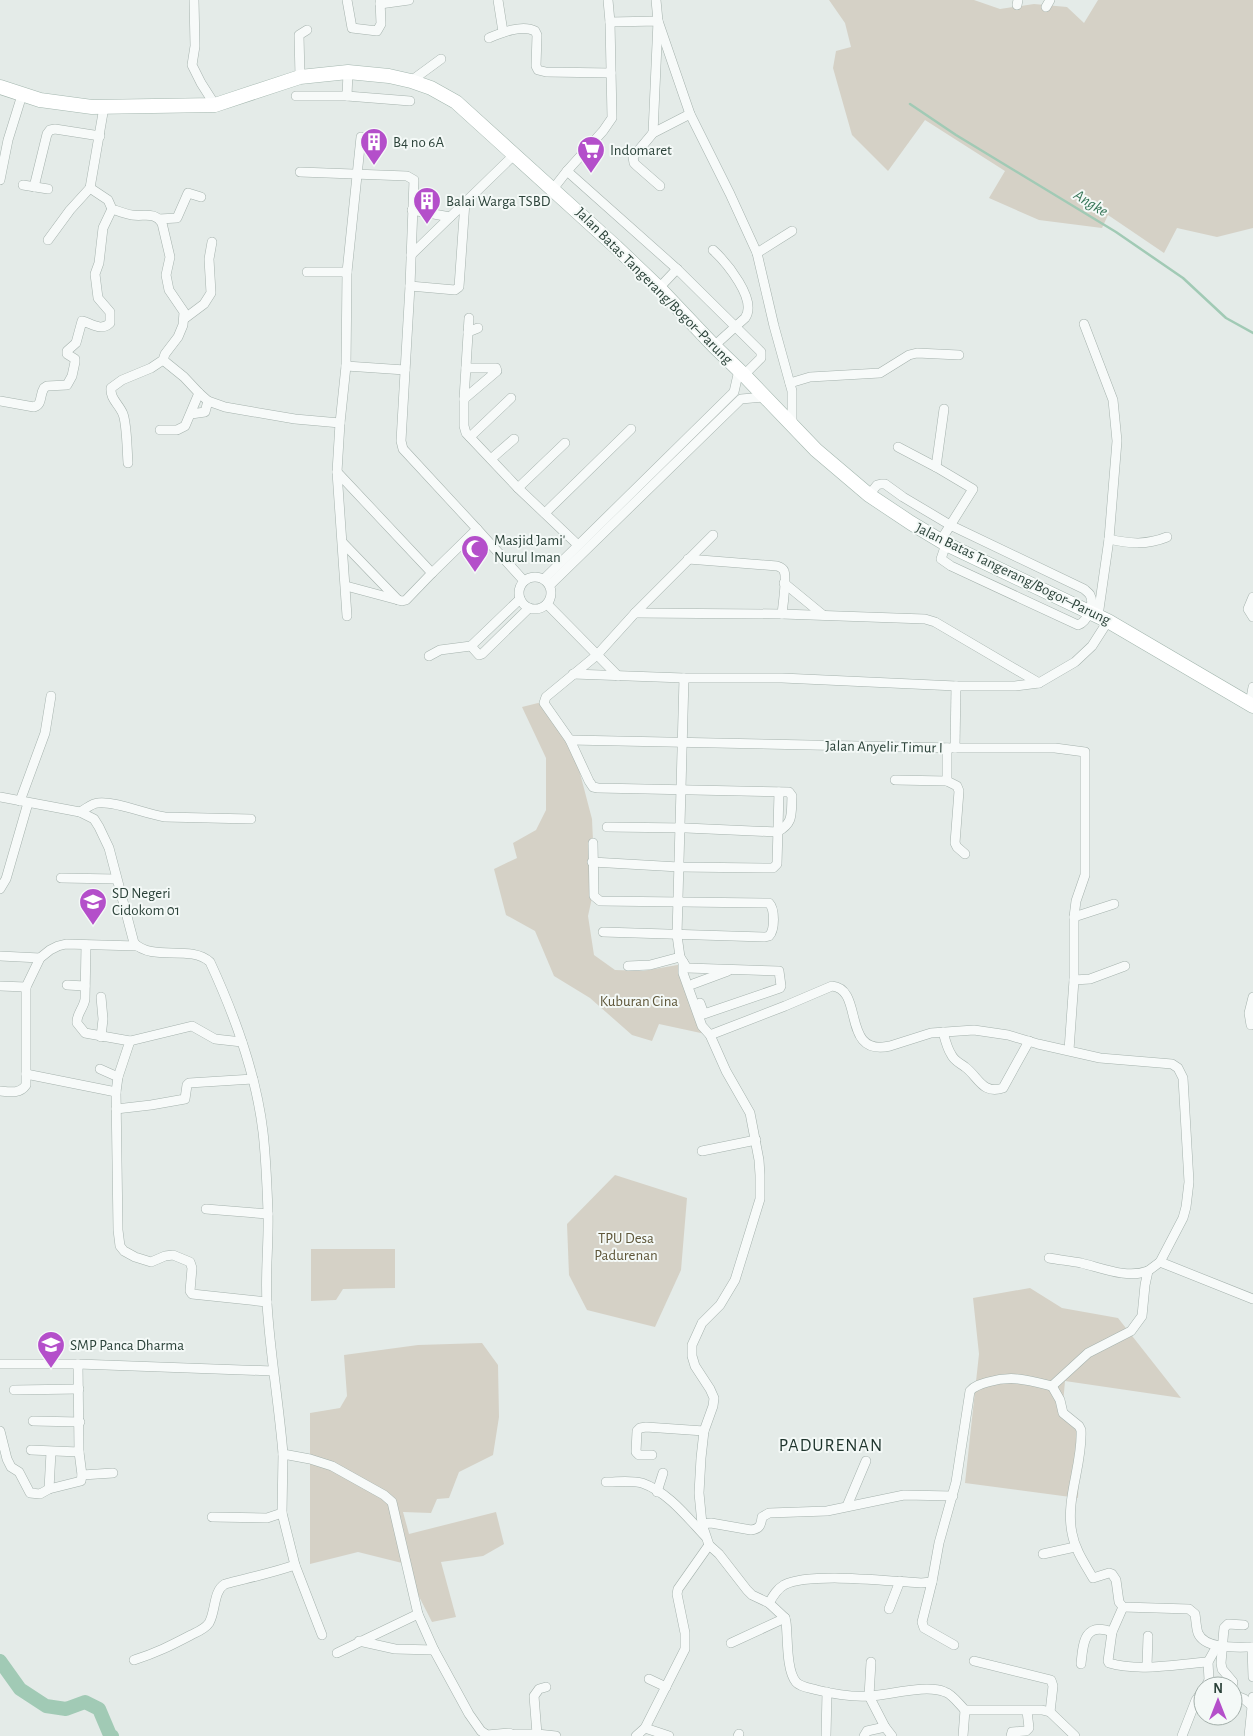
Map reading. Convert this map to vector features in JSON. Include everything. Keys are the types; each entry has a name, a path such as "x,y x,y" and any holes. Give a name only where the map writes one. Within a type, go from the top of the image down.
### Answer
{"main road":[{"name":"Jalan Batas Tangerang/Bogor–Parung","path":"0,87 22,95 58,103 104,107 215,105 300,77 348,72 389,76 412,81 431,88 456,102 553,188 659,288 822,456 869,494 911,523 944,542 1098,616 1251,705"}],"street":[{"path":"194,0 195,46 192,64 200,82 215,105"},
{"path":"347,0 351,26 354,30 378,30 382,24 380,2 409,0"},
{"path":"498,0 503,32"},
{"path":"553,188 612,118 608,0"},
{"path":"653,133 658,21 656,0"},
{"path":"610,22 658,21"},
{"path":"658,21 690,114 730,194 757,254 792,391 792,426"},
{"path":"489,38 503,32 527,28 535,31 537,35 536,66 541,71 611,73"},
{"path":"300,77 299,35 307,30"},
{"path":"412,81 441,59"},
{"path":"348,72 348,96"},
{"path":"0,180 8,140 22,95"},
{"path":"296,96 348,96 410,101"},
{"path":"48,240 70,210 90,188 104,107"},
{"path":"660,186 636,165 633,160 653,133 690,114"},
{"path":"34,187 50,130 55,129 100,136"},
{"path":"347,616 338,472 340,423 346,366 348,272 361,136"},
{"path":"411,255 515,154"},
{"path":"547,582 578,545 734,392 742,372 760,358 761,355 758,349 736,326 677,269 567,171"},
{"path":"300,172 358,176 407,176 413,179 410,286 401,441 403,449 524,581"},
{"path":"24,185 48,189"},
{"path":"0,402 38,406 44,388 47,386 67,385 70,380 75,359 67,354 67,351 76,343 82,321 99,327 110,323 110,312 98,298 95,274 99,263 103,228 112,209 108,200 90,188"},
{"path":"159,219 177,218 188,194 201,197"},
{"path":"410,286 458,289 465,202"},
{"path":"112,209 132,215 152,215 162,223 170,257 166,275 169,290 181,307 184,319 178,337 165,354 163,360 151,368 122,380 111,388 112,396 124,419 128,463"},
{"path":"412,210 450,217"},
{"path":"757,254 792,231"},
{"path":"184,319 204,304 211,293 209,259 212,242"},
{"path":"713,250 725,261 746,298 749,307 748,314 714,346"},
{"path":"659,288 677,269"},
{"path":"308,272 348,272"},
{"path":"469,318 464,399 464,426 466,432 518,488 578,545"},
{"path":"573,674 684,678 782,678 956,686 1015,686 1039,683 1058,672 1092,646 1110,539 1117,441 1113,400 1084,324"},
{"path":"468,332 478,328"},
{"path":"790,383 810,377 827,375 880,374 908,355 917,353 959,355"},
{"path":"163,360 184,377 208,401 224,407 295,419 340,423"},
{"path":"346,366 405,370"},
{"path":"464,399 497,371 496,368 466,368"},
{"path":"734,392 741,399"},
{"path":"160,430 182,429 191,414 199,394"},
{"path":"547,582 741,399 766,397"},
{"path":"470,438 511,398"},
{"path":"191,414 205,412 208,401"},
{"path":"936,467 944,409"},
{"path":"545,513 631,429"},
{"path":"491,459 514,439"},
{"path":"518,488 565,443"},
{"path":"898,447 973,489 950,525 944,542"},
{"path":"338,472 432,572"},
{"path":"869,494 877,485 885,484 950,525 1084,589 1089,593 1098,616"},
{"path":"346,586 398,600 406,600 477,528"},
{"path":"607,827 777,832 786,827 789,822 791,793 593,787 588,781 570,740 545,706 544,700 597,655 635,613 713,535"},
{"path":"1110,539 1141,544 1167,537"},
{"path":"343,543 398,600"},
{"path":"688,559 783,568 782,614"},
{"path":"534,577 547,582 551,595 547,604 538,609 529,608 520,599 520,586 524,581 534,577"},
{"path":"784,583 823,615"},
{"path":"1253,598 1249,603 1248,609 1253,617"},
{"path":"429,656 440,650 471,646 520,599"},
{"path":"547,604 618,676"},
{"path":"471,646 479,654 482,654 529,608"},
{"path":"635,613 782,614 924,619 935,622 1039,683"},
{"path":"628,966 684,962 735,969 777,970 779,971 781,986 780,988 704,1014 684,962 676,935 684,678"},
{"path":"947,781 956,686"},
{"path":"1251,705 1253,687"},
{"path":"0,889 34,765 45,733 51,696"},
{"name":"Jalan Anyelir Timur I","path":"570,740 951,748 1055,748 1085,752 1085,875 1076,902 1074,917"},
{"path":"895,780 947,781 958,786 955,843 965,854"},
{"path":"592,862 679,867 773,868 777,864 779,792"},
{"path":"0,797 80,812 94,819 109,848 132,940 143,950 190,955 208,960 242,1042 253,1079 263,1131 268,1214 267,1302 273,1372 280,1416 282,1513 295,1565 322,1635"},
{"path":"80,812 98,803 165,817 251,820"},
{"path":"593,843 594,896 597,900 769,902 772,908 773,931 769,936 602,932"},
{"path":"61,878 116,879"},
{"path":"1069,1050 1074,980 1074,917 1114,904"},
{"path":"0,1091 13,1092 21,1090 26,1085 26,987 40,958 50,950 66,944 137,946"},
{"path":"86,945 84,1003 77,1015 77,1024 85,1033 130,1041 192,1026 216,1039 242,1042"},
{"path":"0,956 40,958"},
{"path":"636,1736 645,1728 685,1649 685,1633 677,1600 678,1589 707,1541 702,1524 699,1493 704,1430 714,1398 695,1366 692,1356 692,1345 702,1324 728,1294 740,1266 760,1199 759,1160 750,1113 726,1072 710,1035 702,1026 683,974 684,962"},
{"path":"1074,980 1090,979 1125,966"},
{"path":"693,984 735,969"},
{"path":"67,984 85,986"},
{"path":"0,986 26,987"},
{"path":"710,1035 832,986 845,991 854,1020 863,1040 884,1048 931,1033 974,1030 1008,1035 1029,1042 1100,1058 1172,1064 1178,1068 1184,1078 1189,1182 1183,1218 1160,1262 1140,1273 1116,1272 1081,1263 1049,1258"},
{"path":"101,997 103,1019 101,1037"},
{"path":"1251,1025 1248,1013 1253,997"},
{"path":"943,1032 955,1060 966,1067 981,1085 991,1089 1003,1088 1029,1042"},
{"path":"130,1041 118,1077 116,1092 118,1239 120,1246 124,1251 135,1257 151,1262 169,1255 183,1258 190,1262 192,1268 190,1291 197,1296 267,1302"},
{"path":"100,1069 118,1077"},
{"path":"26,1074 116,1092"},
{"path":"116,1109 185,1099 187,1085 190,1083 253,1079"},
{"path":"702,1151 756,1140"},
{"path":"206,1209 268,1214"},
{"path":"1160,1262 1253,1299"},
{"path":"1052,1386 1088,1353 1131,1331 1142,1316 1148,1270"},
{"path":"0,1364 78,1364 273,1372"},
{"path":"0,1431 7,1459 11,1467 19,1472 30,1493 40,1494 49,1488 81,1481 78,1364"},
{"path":"954,1645 924,1628 922,1626 922,1618 932,1582 939,1542 956,1482 970,1391 996,1379 1017,1378 1052,1386 1060,1400 1063,1413 1082,1430 1072,1508 1071,1532 1076,1547 1093,1578 1110,1573 1115,1577 1119,1602 1123,1607 1189,1609 1195,1614 1199,1636 1220,1647 1252,1647 1253,1677"},
{"path":"14,1390 79,1389"},
{"path":"33,1421 80,1422"},
{"path":"652,1455 639,1455 636,1452 640,1428 646,1426 704,1430"},
{"path":"31,1450 79,1452"},
{"path":"49,1488 51,1452"},
{"path":"282,1454 332,1466 384,1495 392,1502 418,1614 434,1650 481,1732 487,1735 537,1734 556,1736"},
{"path":"847,1506 866,1461"},
{"path":"657,1492 663,1473"},
{"path":"82,1475 113,1474"},
{"path":"606,1482 641,1483 672,1501 752,1595 769,1603 784,1618 793,1676 797,1683 804,1687 827,1692 869,1696 914,1690 940,1690 948,1693 965,1710 1042,1710 1050,1712 1076,1736"},
{"path":"702,1524 711,1523 751,1530 757,1529 761,1525 762,1518 769,1513 827,1511 904,1495 953,1496"},
{"path":"212,1517 267,1518 282,1513"},
{"path":"1043,1554 1076,1547"},
{"path":"134,1660 164,1650 206,1627 213,1616 221,1586 295,1565"},
{"path":"769,1603 774,1593 783,1585 796,1581 837,1578 932,1582"},
{"path":"889,1608 900,1581"},
{"path":"1123,1607 1112,1632 1109,1664 1147,1666 1208,1662"},
{"path":"337,1652 418,1614"},
{"path":"731,1643 784,1618"},
{"path":"1229,1676 1222,1669 1221,1663 1220,1647 1224,1626 1228,1624 1244,1625"},
{"path":"1082,1664 1084,1640 1087,1635 1095,1630 1106,1629 1112,1632"},
{"path":"1147,1666 1148,1636"},
{"path":"359,1641 395,1649 434,1650"},
{"path":"1210,1676 1208,1662 1220,1647"},
{"path":"974,1661 1051,1680 1053,1686 1050,1712"},
{"path":"871,1662 869,1696 885,1727 892,1736"},
{"path":"649,1679 666,1687"},
{"path":"537,1734 534,1696 539,1689 546,1687"},
{"path":"826,1736 827,1692"},
{"path":"1249,1736 1252,1702"},
{"path":"1182,1736 1193,1708"},
{"path":"963,1736 965,1710"},
{"path":"1011,1736 1012,1732 1026,1731 1029,1728 1027,1711"},
{"path":"864,1736 867,1731 885,1727"},
{"path":"645,1728 669,1736"}],"green space":[{"path":"829,0 974,0 1000,9 1034,4 1067,7 1084,23 1098,0 1253,0 1253,228 1217,237 1177,228 1164,253 1108,215 1102,228 1039,220 989,198 1005,171 925,120 888,171 852,135 833,68 836,51 851,47 845,23"},
{"name":"Kuburan Cina","path":"542,702 576,758 592,819 595,884 588,916 594,955 615,970 643,971 683,964 710,1035 659,1024 652,1041 632,1035 590,998 554,976 535,931 506,915 494,869 517,858 513,843 536,830 546,810 546,758 522,707"},
{"name":"TPU Desa Padurenan","path":"615,1175 687,1198 681,1270 655,1327 587,1310 569,1275 567,1224"},
{"path":"311,1249 395,1249 395,1288 343,1289 336,1300 311,1301"},
{"path":"1030,1288 1062,1308 1118,1318 1181,1398 1065,1381 1062,1416 1080,1431 1078,1498 965,1483 979,1354 973,1298"},
{"path":"482,1343 498,1365 499,1417 493,1455 459,1472 449,1498 437,1499 431,1513 403,1512 409,1534 496,1512 504,1544 483,1556 441,1562 456,1617 432,1622 402,1563 358,1552 310,1564 310,1413 340,1408 347,1396 344,1355 418,1345"}],"waterway":[{"name":"Angke","path":"910,104 956,135 1116,232 1183,278 1226,318 1253,333"},
{"path":"0,1661 20,1689 46,1706 66,1709 85,1702 99,1709 112,1736"}],"place":[{"name":"B4 no 6A","path":"374,166"},
{"name":"Indomaret","path":"591,174"},
{"name":"Balai Warga TSBD","path":"427,225"},
{"name":"Masjid Jami' Nurul Iman","path":"475,573"},
{"name":"SD Negeri Cidokom 01","path":"93,926"},
{"name":"SMP Panca Dharma","path":"51,1369"}],"district":[{"name":"PADURENAN","path":"831,1446"}]}
